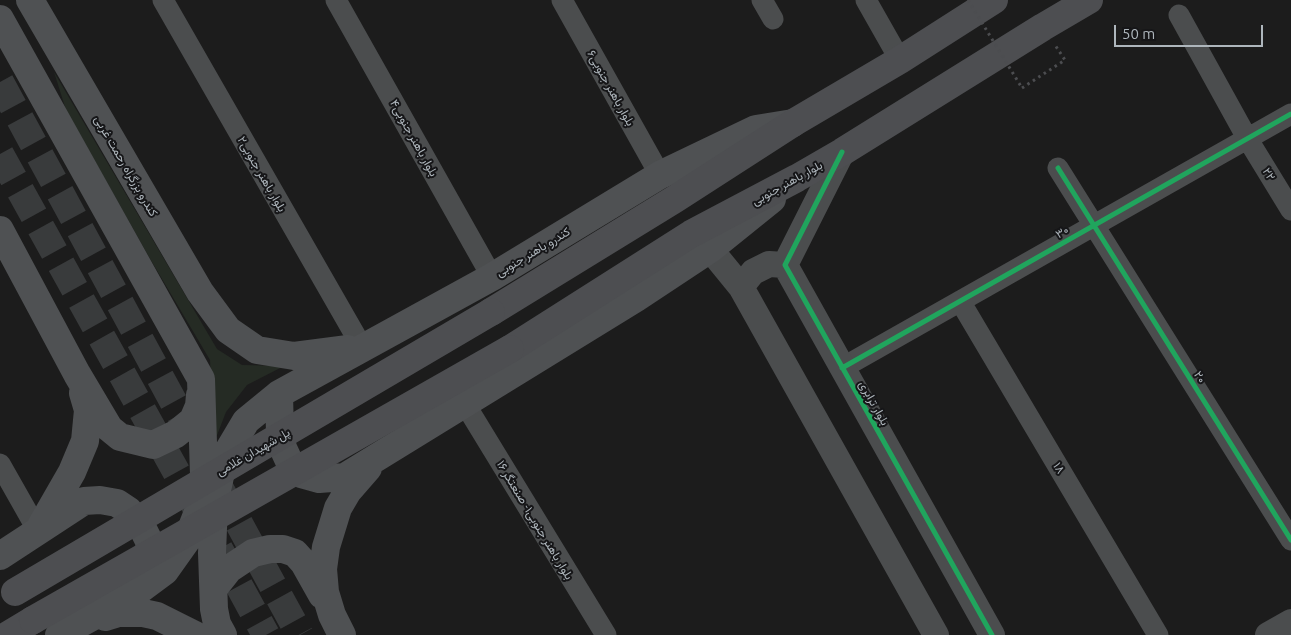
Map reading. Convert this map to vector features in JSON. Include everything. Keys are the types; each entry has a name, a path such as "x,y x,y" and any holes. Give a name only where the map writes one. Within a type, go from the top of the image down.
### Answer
{"main road":[{"path":"792,123 900,60 994,0"},
{"name":"بلوار باهنر جنوبی","path":"8,635 510,349 691,234 842,152 1043,26 1088,0"},
{"name":"کندرو بزرگراه رحمت غربی","path":"35,8 200,292 228,330 257,350 294,356 362,347"},
{"path":"35,8 57,119"},
{"path":"0,19 201,379 204,475 200,504 187,540 164,571 134,594 69,630"},
{"name":"کندرو باهنر جنوبی","path":"223,635 217,624 214,609 212,553 214,504 224,458 246,421 279,394 492,277 660,176 756,129 792,123"},
{"name":"پل شهیدان غلامی","path":"7,596 491,312 675,199 792,123"},
{"path":"279,394 280,433 283,448 289,461 301,474 319,479 345,477 636,298 710,248 797,178"},
{"path":"0,230 108,428 120,437 153,445 176,434 193,420 198,406 201,379"},
{"path":"38,531 72,472 85,442 88,410 77,374"},
{"path":"330,610 325,592 323,569 333,519 348,491 378,457"},
{"path":"0,556 84,501 100,500 117,503 129,511 141,526 149,542 151,564 134,594"},
{"path":"214,588 229,569 253,553 270,548 283,549 295,553 304,563 342,635"},
{"path":"69,630 118,613 143,612 157,616 195,635"}],"street":[{"name":"بلوار باهنر جنوبی۲","path":"163,0 362,347"},
{"name":"بلوار باهنر جنوبی۴","path":"336,0 492,277"},
{"name":"بلوار باهنر جنوبی۶","path":"562,0 660,176"},
{"path":"762,0 773,19"},
{"path":"866,0 900,60"},
{"name":"۲۲","path":"1179,15 1247,138 1291,210"},
{"name":"۳۰","path":"842,368 1291,114"},
{"path":"741,288 753,272 769,264 785,265 842,152"},
{"name":"۲۰","path":"1058,168 1291,540"},
{"path":"710,248 741,288 936,635"},
{"name":"بلوار ترابری","path":"785,265 992,635"},
{"name":"۱۸","path":"960,301 1158,635"},
{"name":"بلوار باهنر جنوبی۱- صنعتگر ۱۶","path":"465,404 606,635"},
{"path":"0,464 38,531"},
{"path":"1268,635 1291,622"}],"path":[{"path":"968,0 1022,88 1065,60"}],"shaded area":[{"path":"54,72 217,349 242,365 284,366 247,385 226,412 214,443 210,360 66,110"}],"tunnel":[{"path":"0,82 198,447"},
{"path":"0,154 198,511"},
{"path":"219,487 300,635"},
{"path":"219,549 266,635"}],"cycle path":[{"path":"842,368 1291,114"},
{"path":"842,152 785,265 992,635"},
{"path":"1058,168 1291,540"}]}
